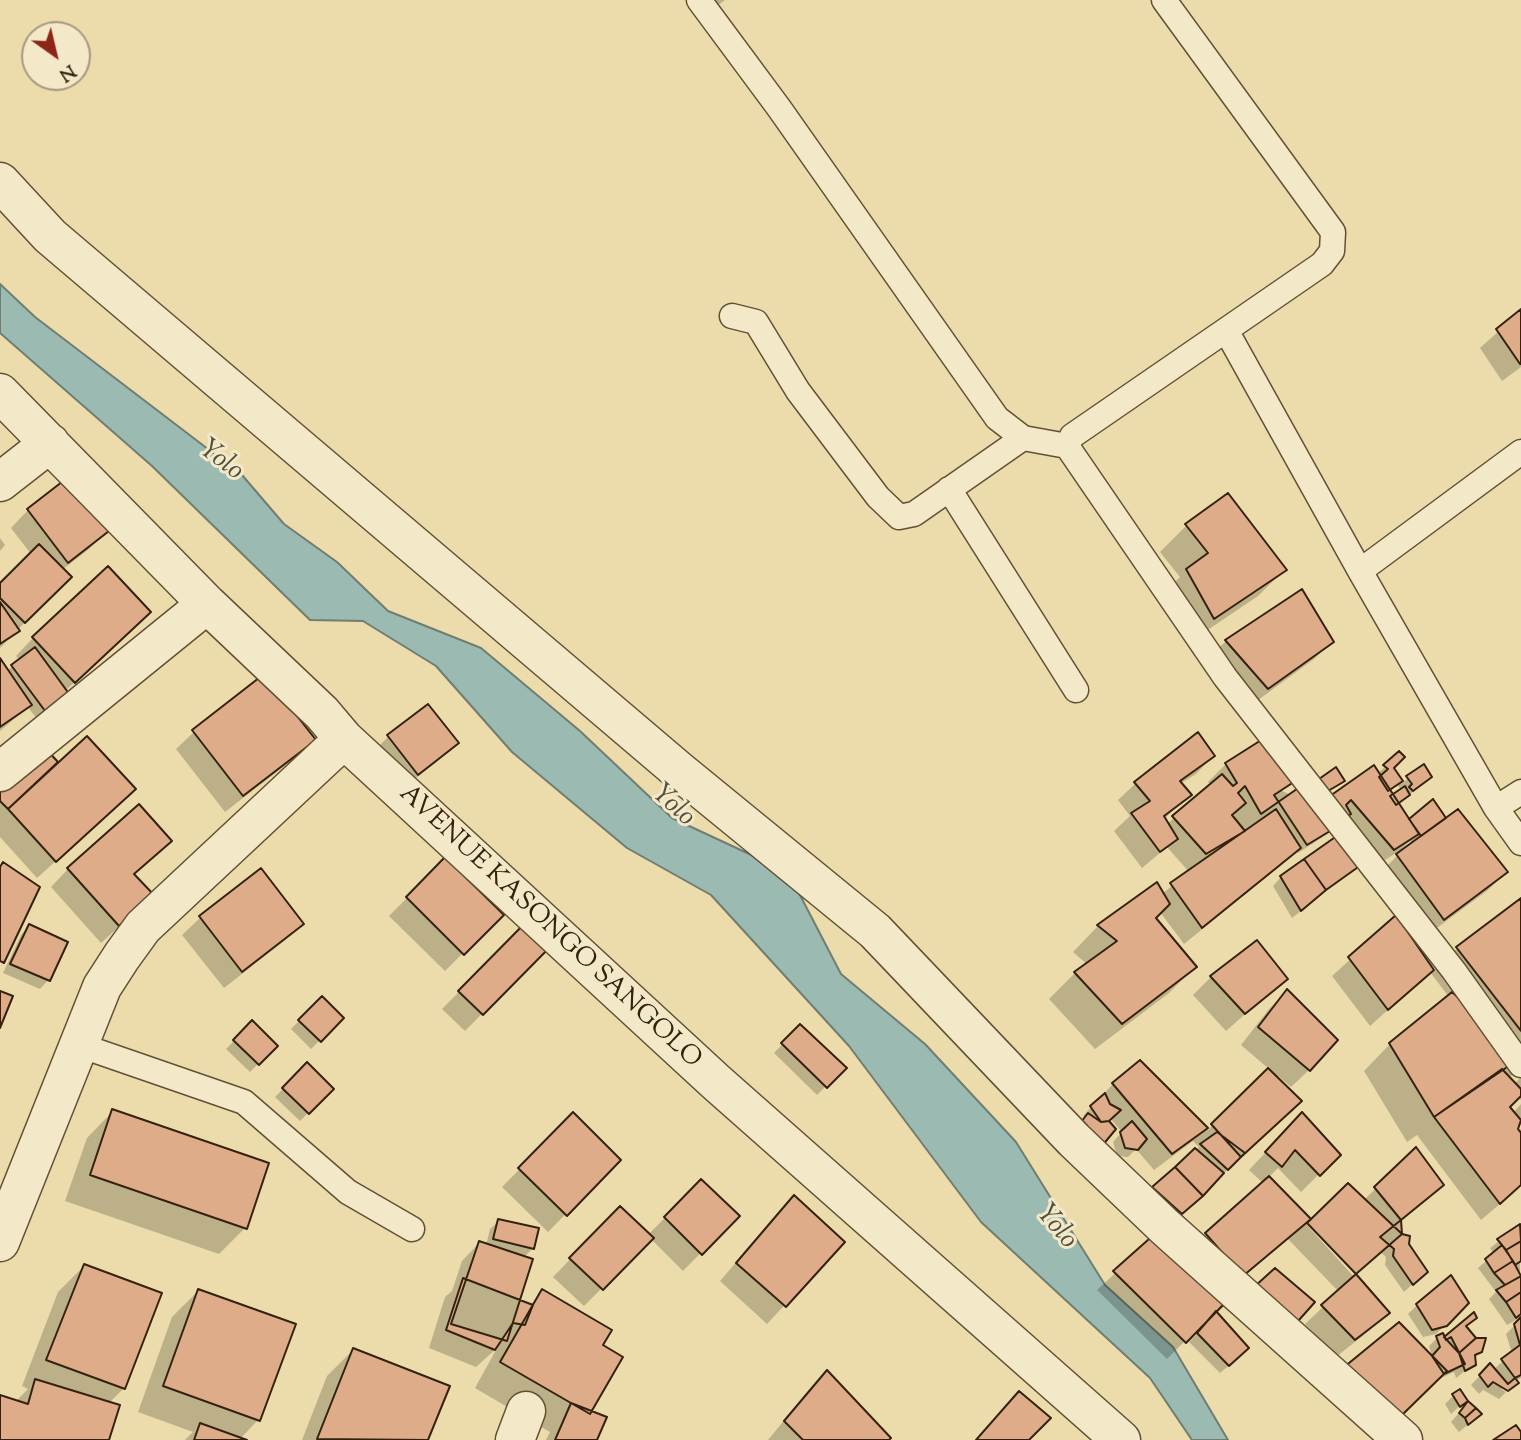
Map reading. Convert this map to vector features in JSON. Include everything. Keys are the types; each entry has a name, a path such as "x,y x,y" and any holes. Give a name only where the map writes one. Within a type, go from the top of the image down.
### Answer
{"street":[{"path":"0,182 50,236 678,770 875,931 1073,1140 1165,1227 1404,1440"},
{"name":"AVENUE KASONGO SANGOLO","path":"0,393 207,604 322,713 344,739 716,1082 1121,1440"},
{"path":"0,482 50,443"},
{"path":"0,772 207,604"},
{"path":"0,1242 12,1172 79,1045 102,986 143,927 344,739"}],"lane":[{"path":"699,0 787,119 998,418 1023,438 1067,446 1226,677 1454,971 1521,1065"},
{"path":"1067,446 1072,436 1227,332 1322,264 1332,251 1333,232 1164,0"},
{"path":"732,316 756,322 799,391 878,497 899,517 914,514 1023,438"},
{"path":"1227,332 1496,808 1521,843"},
{"path":"1360,571 1521,452"},
{"path":"949,489 1076,690"},
{"path":"1496,808 1521,792"},
{"path":"79,1045 244,1102 348,1192 412,1228"}],"water":[{"name":"Yolo","path":"0,284 35,317 242,475 284,524 337,562 388,611 481,648 580,731 672,818 788,872 841,974 925,1044 1016,1142 1105,1285 1173,1347 1228,1440 1192,1440 1150,1378 981,1222 849,1046 711,895 627,848 512,752 436,666 363,621 310,620 152,466 0,333"}],"building":[{"path":"1521,309 1521,364 1520,364 1496,329"},
{"path":"67,478 109,531 68,563 27,509"},
{"path":"1228,493 1287,570 1214,619 1186,569 1208,553 1185,524"},
{"path":"39,544 72,577 25,623 0,598 0,583"},
{"path":"108,566 151,612 75,683 32,637"},
{"path":"1302,589 1334,642 1268,689 1225,640"},
{"path":"0,602 20,631 0,644"},
{"path":"35,647 75,702 51,719 11,665"},
{"path":"0,658 32,705 0,727"},
{"path":"264,674 316,740 243,796 192,730"},
{"path":"428,704 459,743 418,775 387,735"},
{"path":"1198,732 1215,756 1180,781 1192,795 1164,816 1178,839 1160,852 1131,813 1150,801 1134,782"},
{"path":"87,736 136,789 56,862 8,809"},
{"path":"1266,737 1304,784 1261,814 1245,786 1238,793 1246,803 1232,815 1245,831 1206,854 1172,816 1222,774 1233,786 1237,783 1225,763"},
{"path":"45,748 58,762 8,809 0,801 0,789"},
{"path":"1399,751 1405,757 1394,768 1403,781 1388,791 1379,777 1388,769 1383,765"},
{"path":"1424,764 1432,777 1413,791 1406,776"},
{"path":"1374,765 1419,834 1394,850 1351,800 1346,805 1351,814 1343,820 1330,796"},
{"path":"1336,767 1345,781 1328,791 1319,779"},
{"path":"1300,778 1335,828 1307,845 1274,795"},
{"path":"1405,786 1410,795 1396,805 1390,796"},
{"path":"1433,799 1446,818 1421,836 1409,819"},
{"path":"139,804 172,841 134,874 154,895 119,926 67,868"},
{"path":"1276,809 1301,848 1202,928 1170,883"},
{"path":"1458,809 1508,872 1444,920 1396,854"},
{"path":"1341,833 1361,865 1326,890 1304,859"},
{"path":"445,857 504,915 464,955 406,897"},
{"path":"1304,859 1326,890 1301,911 1280,876"},
{"path":"3,862 40,887 4,963 0,961 0,867"},
{"path":"261,868 304,924 242,972 199,916"},
{"path":"1157,882 1170,904 1156,918 1197,967 1122,1024 1074,972 1117,941 1097,925"},
{"path":"1521,898 1521,1031 1456,947"},
{"path":"1396,915 1434,970 1388,1010 1348,957"},
{"path":"530,918 555,942 483,1015 458,991"},
{"path":"29,924 68,942 50,981 10,964"},
{"path":"1257,940 1288,979 1245,1014 1210,976"},
{"path":"1287,989 1338,1040 1310,1071 1258,1027"},
{"path":"0,991 13,996 0,1028"},
{"path":"1452,992 1473,1011 1513,1063 1434,1117 1389,1043"},
{"path":"322,996 344,1018 321,1042 298,1020"},
{"path":"252,1020 278,1046 259,1065 233,1040"},
{"path":"800,1024 847,1068 827,1088 781,1043"},
{"path":"1140,1060 1208,1128 1172,1154 1112,1083"},
{"path":"307,1062 334,1089 309,1114 282,1088"},
{"path":"1268,1068 1302,1101 1241,1157 1211,1124"},
{"path":"1502,1069 1521,1089 1521,1096 1510,1107 1521,1120 1518,1129 1521,1133 1521,1185 1500,1204 1434,1117"},
{"path":"1105,1093 1110,1104 1121,1110 1109,1121 1101,1122 1090,1106"},
{"path":"112,1109 269,1163 247,1229 90,1175"},
{"path":"573,1112 621,1160 567,1216 518,1168"},
{"path":"1302,1112 1341,1155 1320,1176 1295,1150 1282,1167 1265,1152"},
{"path":"1088,1113 1101,1122 1109,1121 1116,1129 1097,1152 1075,1130"},
{"path":"1132,1121 1147,1139 1138,1150 1125,1148 1120,1132"},
{"path":"1217,1132 1245,1153 1228,1170 1200,1144"},
{"path":"1416,1147 1444,1185 1401,1220 1374,1187"},
{"path":"1195,1148 1224,1173 1203,1196 1175,1167"},
{"path":"1175,1167 1203,1196 1182,1214 1152,1187"},
{"path":"1269,1176 1311,1219 1243,1276 1205,1233"},
{"path":"701,1179 740,1216 702,1255 664,1217"},
{"path":"1348,1183 1402,1234 1356,1274 1307,1223"},
{"path":"794,1195 845,1242 786,1307 736,1263"},
{"path":"620,1206 654,1238 603,1290 569,1258"},
{"path":"498,1219 539,1228 534,1249 493,1239"},
{"path":"1401,1220 1402,1234 1410,1236 1409,1244 1428,1272 1413,1285 1393,1256 1394,1249 1380,1237"},
{"path":"1520,1224 1521,1241 1506,1250 1497,1239"},
{"path":"1158,1231 1228,1304 1222,1306 1186,1343 1113,1271"},
{"path":"479,1241 533,1259 507,1341 451,1324"},
{"path":"1521,1241 1521,1261 1515,1265 1506,1250"},
{"path":"1502,1245 1513,1261 1494,1273 1485,1259"},
{"path":"1513,1261 1521,1276 1505,1285 1494,1273"},
{"path":"84,1264 162,1293 125,1389 46,1360"},
{"path":"1275,1268 1315,1302 1291,1329 1254,1287"},
{"path":"1356,1274 1390,1313 1355,1340 1321,1305"},
{"path":"1451,1275 1469,1303 1447,1326 1432,1330 1416,1304"},
{"path":"1521,1276 1521,1292 1506,1302 1496,1290"},
{"path":"463,1278 533,1305 525,1325 513,1323 495,1350 446,1330"},
{"path":"198,1289 296,1324 260,1421 163,1386"},
{"path":"542,1289 612,1330 603,1345 623,1357 590,1414 500,1362"},
{"path":"1521,1292 1521,1314 1516,1318 1506,1302"},
{"path":"1216,1311 1249,1348 1229,1366 1197,1333"},
{"path":"1474,1312 1477,1318 1466,1326 1476,1338 1459,1353 1444,1337"},
{"path":"1521,1317 1521,1375 1515,1378 1501,1359 1520,1345 1514,1324"},
{"path":"1399,1322 1447,1371 1401,1416 1343,1368"},
{"path":"1443,1333 1446,1340 1451,1337 1465,1364 1444,1374 1432,1356 1440,1347 1436,1336"},
{"path":"1476,1338 1486,1338 1482,1352 1475,1355 1476,1365 1465,1371 1459,1353"},
{"path":"353,1348 450,1386 428,1440 317,1439"},
{"path":"1490,1363 1508,1384 1515,1378 1519,1383 1508,1391 1493,1382 1488,1387 1479,1375"},
{"path":"827,1370 891,1438 889,1440 803,1440 784,1421"},
{"path":"35,1379 120,1405 109,1440 0,1440 0,1395 28,1404"},
{"path":"1460,1389 1468,1401 1460,1407 1452,1394"},
{"path":"1019,1391 1051,1418 1029,1440 976,1440"},
{"path":"1468,1401 1476,1408 1465,1418 1459,1413"},
{"path":"571,1403 607,1417 597,1440 555,1440"},
{"path":"1476,1408 1482,1414 1468,1425 1465,1418"},
{"path":"200,1423 247,1440 194,1440"},
{"path":"1516,1425 1521,1432 1521,1440 1493,1440"}]}
